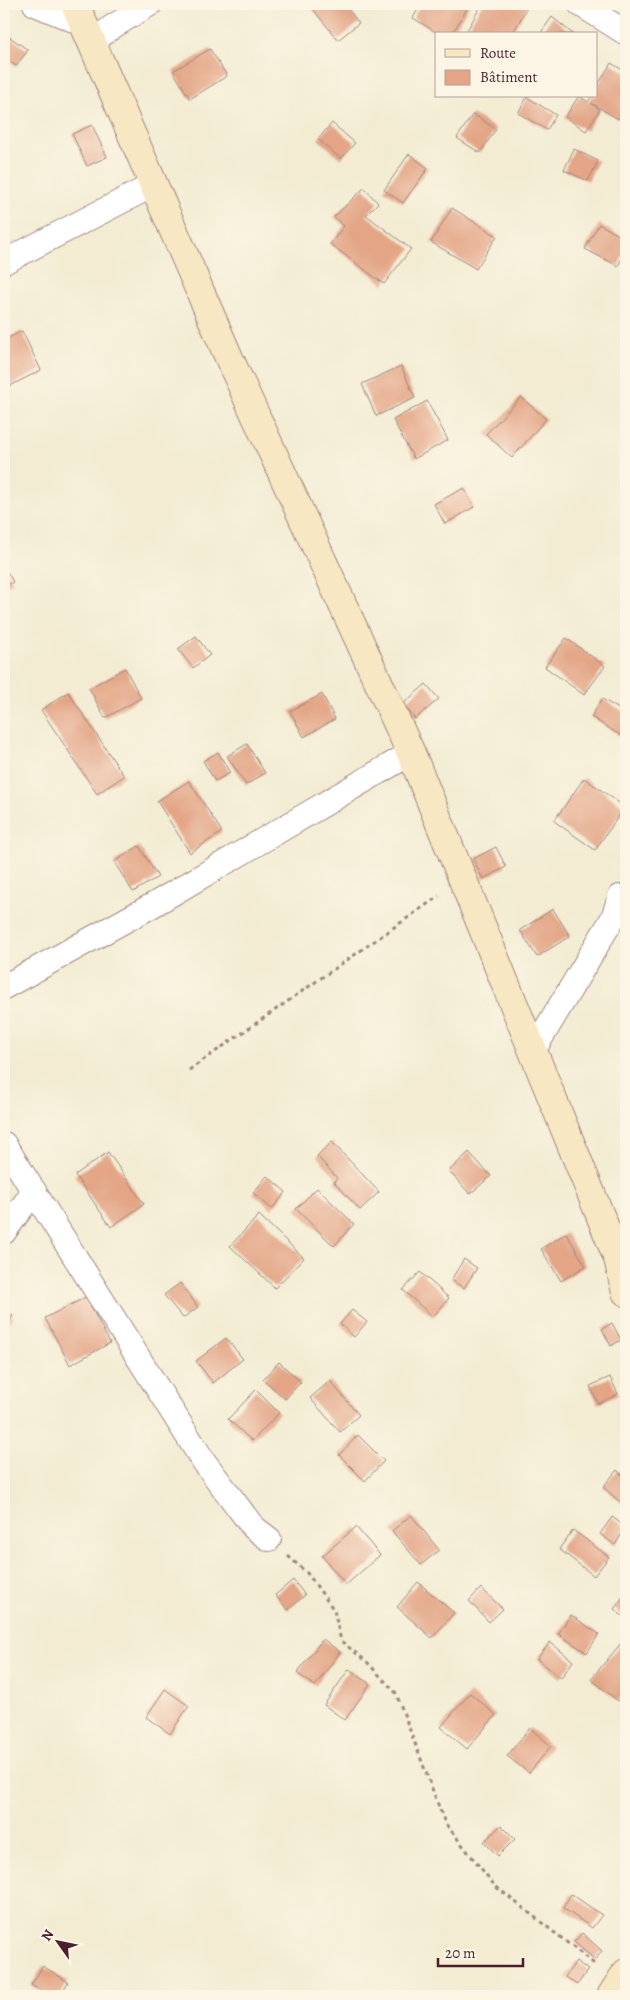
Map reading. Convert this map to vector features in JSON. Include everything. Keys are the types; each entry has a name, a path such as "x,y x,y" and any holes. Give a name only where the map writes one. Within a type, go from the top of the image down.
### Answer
{"street":[{"path":"35,4 83,24 112,27 150,4"},
{"path":"580,4 626,33"},
{"path":"83,24 230,360 411,753 618,1258 626,1292"},
{"path":"4,262 153,185"},
{"path":"4,987 153,905 411,753"},
{"path":"533,1051 612,918 620,897"},
{"path":"4,1144 202,1459 253,1527 269,1539"},
{"path":"4,1232 34,1191"}],"path":[{"path":"189,1070 462,880"},
{"path":"269,1539 308,1573 334,1610 340,1641 367,1662 396,1693 445,1823 450,1830 495,1886 619,1984"}],"building":[{"path":"318,4 344,4 359,23 338,40 312,8"},
{"path":"421,4 470,4 453,32 436,32 413,18"},
{"path":"482,4 529,4 513,32 466,32"},
{"path":"552,17 571,32 541,32"},
{"path":"4,33 28,50 16,66 4,57"},
{"path":"210,49 227,76 190,99 173,71"},
{"path":"611,63 626,72 626,104 618,119 591,103 600,110 586,131 565,117 578,98 582,98 588,102 591,98 598,98 598,85"},
{"path":"526,98 529,98 556,115 547,130 518,113"},
{"path":"473,114 496,129 480,153 457,138"},
{"path":"332,123 355,143 341,159 318,139"},
{"path":"92,125 107,157 87,166 72,134"},
{"path":"574,149 598,161 588,181 564,170"},
{"path":"409,154 428,168 403,203 384,190"},
{"path":"364,188 378,203 366,215 411,249 384,284 330,244 344,226 334,217"},
{"path":"452,208 497,236 476,269 431,242"},
{"path":"599,224 626,239 626,250 618,266 585,249"},
{"path":"22,331 41,370 4,389 4,340"},
{"path":"401,366 415,398 376,416 362,384"},
{"path":"521,397 546,419 512,458 486,434"},
{"path":"427,401 448,440 414,459 393,420"},
{"path":"464,488 474,507 445,524 434,504"},
{"path":"4,566 13,582 4,587"},
{"path":"196,636 210,655 193,668 178,649"},
{"path":"566,638 605,666 584,695 545,667"},
{"path":"125,668 141,698 105,718 89,688"},
{"path":"426,684 439,699 415,719 403,704"},
{"path":"68,692 124,776 97,794 41,710"},
{"path":"322,694 335,719 304,737 290,711"},
{"path":"602,699 626,713 626,732 623,737 591,717"},
{"path":"247,744 265,773 246,785 227,756"},
{"path":"218,752 230,773 215,781 203,761"},
{"path":"584,778 625,807 595,850 554,821"},
{"path":"189,781 222,832 190,853 157,801"},
{"path":"139,846 158,877 133,892 114,862"},
{"path":"496,847 506,867 483,879 473,859"},
{"path":"553,909 570,936 537,957 520,930"},
{"path":"332,1142 379,1192 360,1210 334,1182 337,1178 317,1156"},
{"path":"108,1152 144,1204 111,1227 75,1175"},
{"path":"469,1152 491,1176 470,1194 449,1171"},
{"path":"267,1176 286,1192 272,1209 253,1193"},
{"path":"317,1188 354,1224 334,1246 296,1209"},
{"path":"259,1215 304,1258 275,1288 230,1246"},
{"path":"566,1233 586,1266 561,1281 541,1249"},
{"path":"464,1259 477,1268 464,1288 451,1280"},
{"path":"420,1272 449,1298 433,1317 403,1290"},
{"path":"180,1283 198,1307 183,1318 164,1295"},
{"path":"86,1297 110,1343 70,1365 45,1318"},
{"path":"4,1309 13,1316 4,1328"},
{"path":"352,1310 367,1322 354,1337 340,1324"},
{"path":"612,1323 621,1340 611,1346 602,1329"},
{"path":"226,1338 243,1359 213,1383 196,1361"},
{"path":"279,1362 301,1382 285,1399 263,1379"},
{"path":"610,1377 618,1394 598,1404 590,1386"},
{"path":"330,1381 359,1415 340,1432 310,1398"},
{"path":"256,1390 279,1413 252,1441 228,1419"},
{"path":"358,1435 384,1461 365,1481 339,1455"},
{"path":"617,1470 626,1479 626,1507 603,1487"},
{"path":"411,1515 439,1550 421,1565 392,1531"},
{"path":"612,1517 626,1527 615,1545 600,1534"},
{"path":"356,1527 380,1555 346,1585 322,1556"},
{"path":"573,1530 609,1557 594,1576 559,1549"},
{"path":"293,1580 305,1595 288,1610 275,1595"},
{"path":"418,1582 454,1613 432,1638 397,1607"},
{"path":"481,1588 503,1609 489,1622 469,1601"},
{"path":"626,1593 626,1619 614,1609"},
{"path":"571,1615 599,1634 587,1653 558,1634"},
{"path":"323,1639 340,1652 315,1686 297,1673"},
{"path":"550,1642 573,1661 561,1678 537,1659"},
{"path":"622,1642 626,1646 626,1691 618,1701 591,1679"},
{"path":"349,1669 370,1684 345,1720 324,1705"},
{"path":"165,1689 189,1706 170,1734 146,1717"},
{"path":"470,1693 496,1715 467,1749 441,1727"},
{"path":"530,1728 551,1746 529,1773 507,1756"},
{"path":"501,1825 515,1839 498,1856 484,1842"},
{"path":"571,1894 602,1915 592,1928 563,1908"},
{"path":"582,1933 602,1951 595,1960 574,1942"},
{"path":"576,1961 588,1970 577,1985 565,1977"},
{"path":"43,1966 68,1982 60,1996 49,1996 31,1985"}]}
